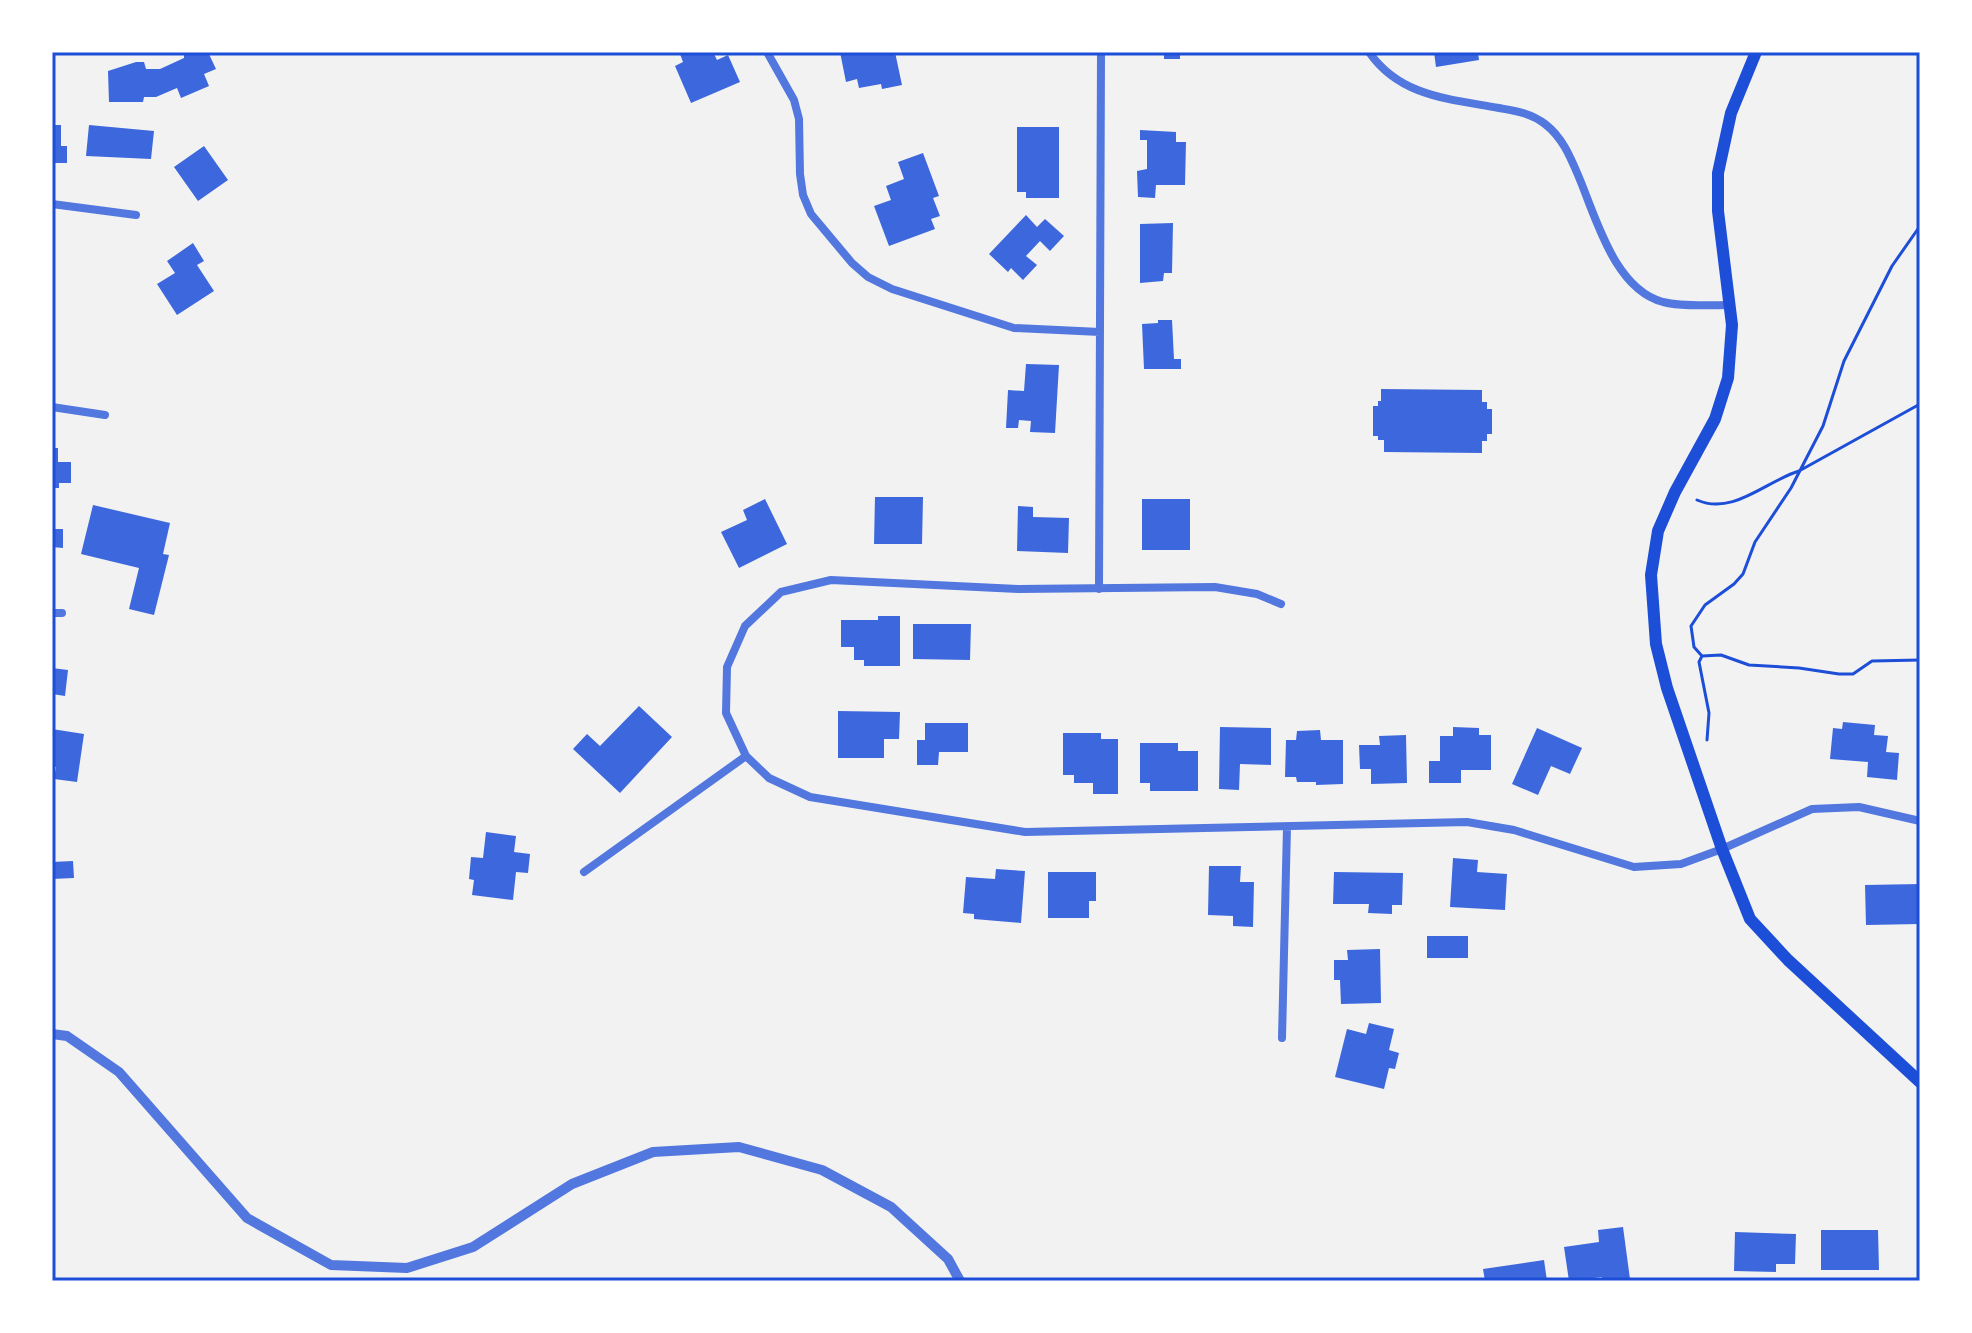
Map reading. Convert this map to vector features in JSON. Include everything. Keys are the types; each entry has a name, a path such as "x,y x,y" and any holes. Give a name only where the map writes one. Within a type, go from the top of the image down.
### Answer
{"main road":[{"path":"1756,52 1731,113 1718,173 1718,211 1731,305 1731,360 1715,419 1665,511 1651,575 1653,622 1661,666 1722,849 1750,919 1788,960 1920,1082"}],"street":[{"path":"767,52 794,100 799,119 803,195 811,214 852,263 868,277 892,289 1014,328 1100,332"},
{"path":"1099,589 1101,52"},
{"path":"1369,52 1391,77 1418,92 1516,111 1545,124 1565,147 1617,265 1631,283 1651,298 1664,302 1731,305"},
{"path":"52,204 136,215"},
{"path":"52,407 105,415"},
{"path":"1281,604 1257,594 1215,587 1018,589 831,580 781,592 745,626 727,667 726,713 746,756 769,778 810,797 1025,832 1467,822 1514,830 1634,867 1681,864 1812,809 1859,807 1920,821"},
{"path":"584,872 746,756"},
{"path":"1282,1038 1287,827"},
{"path":"52,1034 67,1036 119,1072 247,1218 331,1265 407,1268 473,1247 572,1184 653,1152 739,1147 822,1170 891,1207 948,1259 960,1281"}],"path":[{"path":"1702,656 1691,639 1691,626 1698,613 1743,574 1755,542 1823,426 1844,361 1892,266 1920,226"},
{"path":"1697,500 1713,505 1731,504 1799,471 1920,404"},
{"path":"1702,656 1729,656 1749,665 1839,674 1853,674 1872,661 1920,660"},
{"path":"1702,656 1699,662 1709,713 1707,740"}],"building":[{"path":"184,52 208,52 216,69 204,74 209,86 181,98 177,88 156,97 144,97 143,102 109,102 108,71 136,62 144,62 146,69 160,69 184,58"},
{"path":"713,52 717,60 728,55 740,82 691,103 675,66 683,62 680,54"},
{"path":"840,52 895,52 902,85 882,89 881,84 859,88 857,79 846,82"},
{"path":"1164,52 1180,52 1180,59 1164,59"},
{"path":"1434,52 1478,52 1479,60 1436,67"},
{"path":"52,125 61,125 61,146 67,146 67,163 52,163"},
{"path":"89,125 154,131 151,159 86,156"},
{"path":"1017,127 1059,127 1059,198 1026,198 1026,192 1017,192"},
{"path":"1140,130 1176,132 1176,142 1186,142 1185,185 1156,185 1155,198 1138,197 1137,171 1147,169 1147,140 1140,140"},
{"path":"204,146 228,180 198,201 174,167"},
{"path":"923,153 939,196 933,198 940,216 931,219 935,229 889,246 874,206 891,200 886,186 904,179 898,162"},
{"path":"1026,215 1037,227 1045,219 1064,236 1050,251 1040,241 1026,256 1037,265 1023,280 1011,268 1008,272 989,254"},
{"path":"1173,223 1172,273 1164,273 1163,281 1140,283 1140,224"},
{"path":"193,243 204,261 197,265 214,291 177,315 157,284 175,273 167,261"},
{"path":"1158,320 1172,320 1174,359 1181,359 1181,369 1144,369 1142,324 1158,323"},
{"path":"1026,364 1059,365 1055,433 1030,432 1031,421 1019,420 1018,428 1006,428 1008,390 1024,391"},
{"path":"1381,389 1482,390 1482,402 1487,402 1487,409 1492,409 1492,434 1487,434 1487,441 1482,441 1482,453 1384,452 1384,440 1373,436 1373,406 1378,406 1378,401 1381,401"},
{"path":"52,448 58,448 58,462 71,462 71,483 59,483 59,488 52,488"},
{"path":"875,497 923,497 922,544 874,544"},
{"path":"765,499 787,544 739,568 721,532 747,520 743,510"},
{"path":"1142,499 1190,499 1190,550 1142,550"},
{"path":"93,505 170,523 163,554 169,555 154,615 129,609 139,568 81,554"},
{"path":"1018,506 1033,507 1033,517 1069,518 1068,553 1017,551"},
{"path":"52,529 63,529 63,548 52,547"},
{"path":"878,616 900,616 900,666 864,666 864,660 854,660 854,647 841,647 841,620 878,620"},
{"path":"913,624 971,624 970,660 913,659"},
{"path":"52,668 68,670 65,696 52,694"},
{"path":"639,706 672,737 620,793 573,749 587,734 600,746"},
{"path":"838,711 900,712 899,739 884,739 884,758 838,758"},
{"path":"1843,722 1875,725 1874,735 1888,736 1886,752 1899,753 1897,780 1867,777 1868,762 1830,759 1833,728 1842,729"},
{"path":"925,723 968,723 968,752 939,752 938,765 917,765 917,740 925,740"},
{"path":"1220,727 1271,728 1271,765 1240,764 1239,790 1219,789"},
{"path":"1453,727 1479,728 1479,735 1491,735 1491,770 1461,770 1461,783 1429,783 1429,761 1440,761 1440,736 1453,736"},
{"path":"1537,728 1582,748 1570,774 1551,766 1538,795 1512,784"},
{"path":"52,729 84,734 77,782 54,779 56,767 52,766"},
{"path":"1320,730 1321,740 1343,740 1343,784 1316,785 1316,782 1297,782 1296,777 1285,777 1286,740 1296,740 1297,731"},
{"path":"1063,733 1101,733 1101,739 1118,739 1118,794 1093,794 1093,783 1074,783 1074,775 1063,775"},
{"path":"1406,735 1407,783 1371,784 1371,769 1360,769 1359,745 1380,745 1379,736"},
{"path":"1140,743 1178,743 1178,751 1198,751 1198,791 1150,791 1150,783 1140,783"},
{"path":"486,832 516,836 514,852 530,854 528,873 516,872 513,900 472,895 474,880 469,879 471,857 483,858"},
{"path":"1453,858 1478,860 1477,872 1507,874 1505,910 1450,907"},
{"path":"73,861 74,878 52,879 52,862"},
{"path":"1209,866 1241,866 1240,882 1254,882 1253,927 1233,926 1233,916 1208,915"},
{"path":"996,869 1025,871 1021,923 974,919 974,914 963,913 966,877 995,879"},
{"path":"1048,872 1096,872 1096,901 1089,901 1089,918 1048,918"},
{"path":"1334,872 1403,873 1402,905 1392,905 1392,914 1368,913 1369,904 1333,904"},
{"path":"1920,884 1920,924 1866,925 1865,885"},
{"path":"1427,936 1468,936 1468,958 1427,958"},
{"path":"1380,949 1381,1003 1341,1004 1340,980 1334,980 1334,960 1348,960 1347,950"},
{"path":"1369,1023 1394,1029 1389,1050 1399,1053 1395,1069 1389,1068 1384,1089 1335,1077 1347,1029 1366,1034"},
{"path":"1623,1227 1630,1279 1602,1281 1602,1277 1569,1281 1564,1247 1599,1242 1598,1230"},
{"path":"1821,1230 1878,1230 1879,1270 1821,1270"},
{"path":"1735,1232 1796,1234 1795,1264 1776,1264 1776,1272 1734,1271"},
{"path":"1544,1260 1547,1281 1485,1281 1483,1269"}]}
